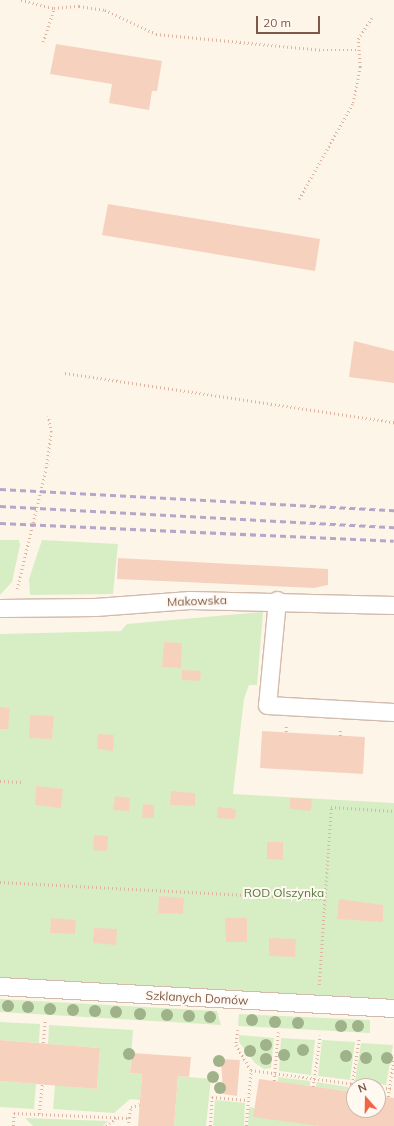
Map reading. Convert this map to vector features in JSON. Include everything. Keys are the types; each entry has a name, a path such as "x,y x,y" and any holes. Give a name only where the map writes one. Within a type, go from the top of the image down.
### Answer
{"street":[{"name":"Makowska","path":"6,608 277,600 394,605"},
{"path":"277,600 267,705 394,712"},
{"name":"Szklanych Domów","path":"0,986 394,1008"}],"path":[{"path":"21,0 54,8 79,6 105,10 156,34 192,39 358,50"},
{"path":"43,42 54,8"},
{"path":"299,199 353,103 359,75 358,38 372,16"},
{"path":"65,373 394,422"},
{"path":"6,608 39,508 51,432 48,416"},
{"path":"0,781 21,782"},
{"path":"319,990 331,807 394,811"},
{"path":"0,882 325,899"},
{"path":"43,1043 45,1019"},
{"path":"238,1030 236,1045 251,1070 247,1100 246,1126"},
{"path":"274,1081 278,1032"},
{"path":"313,1087 320,1035"},
{"path":"353,1078 359,1038"},
{"path":"388,1097 394,1057"},
{"path":"251,1070 346,1082"},
{"path":"39,1114 42,1084"},
{"path":"386,1088 394,1090"},
{"path":"210,1126 212,1097 247,1100"},
{"path":"129,1126 131,1107 140,1104"},
{"path":"13,1126 14,1113 129,1118"},
{"path":"106,1126 116,1118"}],"green space":[{"path":"0,540 19,540 20,545 12,582 0,595"},
{"path":"42,540 118,544 113,594 30,595 29,579"},
{"name":"ROD Olszynka","path":"263,612 257,685 249,685 244,699 233,794 394,803 394,1001 0,979 0,634 121,631 127,624"},
{"path":"0,999 217,1011 221,1025 0,1012"},
{"path":"239,1014 370,1020 370,1033 238,1026"},
{"path":"0,1022 40,1024 39,1043 0,1040"},
{"path":"49,1025 133,1030 130,1073 142,1074 140,1100 130,1099 114,1113 53,1109 55,1085 97,1089 100,1048 48,1044"},
{"path":"239,1035 274,1038 271,1068 264,1069 255,1063 239,1042"},
{"path":"281,1038 315,1040 311,1075 279,1071"},
{"path":"322,1040 355,1042 350,1078 346,1078 346,1080 318,1076"},
{"path":"361,1043 393,1045 386,1085 386,1078 355,1078"},
{"path":"178,1076 211,1079 206,1126 174,1126"},
{"path":"278,1077 310,1081 310,1086 278,1082"},
{"path":"0,1081 36,1084 34,1109 0,1107"},
{"path":"317,1082 346,1087 346,1091 316,1087"},
{"path":"215,1100 245,1103 244,1126 213,1126"},
{"path":"249,1107 255,1108 319,1126 248,1126"},
{"path":"25,1118 108,1121 103,1126 33,1126"}],"building":[{"path":"56,44 162,61 157,91 152,91 149,110 109,103 112,84 50,74"},
{"path":"108,204 320,239 315,271 102,235"},
{"path":"354,341 394,351 394,383 349,377"},
{"path":"118,558 328,569 328,585 314,588 117,579"},
{"path":"164,642 182,643 181,668 162,667"},
{"path":"182,670 201,671 200,681 182,680"},
{"path":"0,707 10,708 8,729 0,729"},
{"path":"30,715 54,716 52,739 29,738"},
{"path":"262,731 365,737 363,774 260,768"},
{"path":"98,734 114,735 113,751 97,749"},
{"path":"36,786 63,789 61,808 35,805"},
{"path":"171,791 195,793 195,806 170,805"},
{"path":"115,796 130,798 129,811 113,810"},
{"path":"290,798 312,799 311,811 290,809"},
{"path":"143,804 154,805 154,818 142,818"},
{"path":"218,807 236,809 235,819 217,818"},
{"path":"94,835 108,836 107,851 93,850"},
{"path":"267,842 283,842 283,860 267,859"},
{"path":"159,896 184,898 183,914 158,913"},
{"path":"339,899 383,905 383,922 337,919"},
{"path":"51,918 76,920 75,934 50,933"},
{"path":"225,918 247,918 247,942 226,942"},
{"path":"94,928 117,929 116,945 93,943"},
{"path":"269,938 296,939 295,957 269,956"},
{"path":"0,1040 100,1048 97,1089 0,1081"},
{"path":"132,1053 191,1057 189,1077 178,1076 174,1126 138,1126 142,1074 130,1073"},
{"path":"221,1059 240,1060 237,1096 223,1094"},
{"path":"259,1079 346,1091 346,1118 386,1118 386,1097 394,1098 394,1126 319,1126 253,1117"}],"railway":[{"path":"0,489 394,510"},
{"path":"0,506 394,527"},
{"path":"0,523 394,541"}]}
